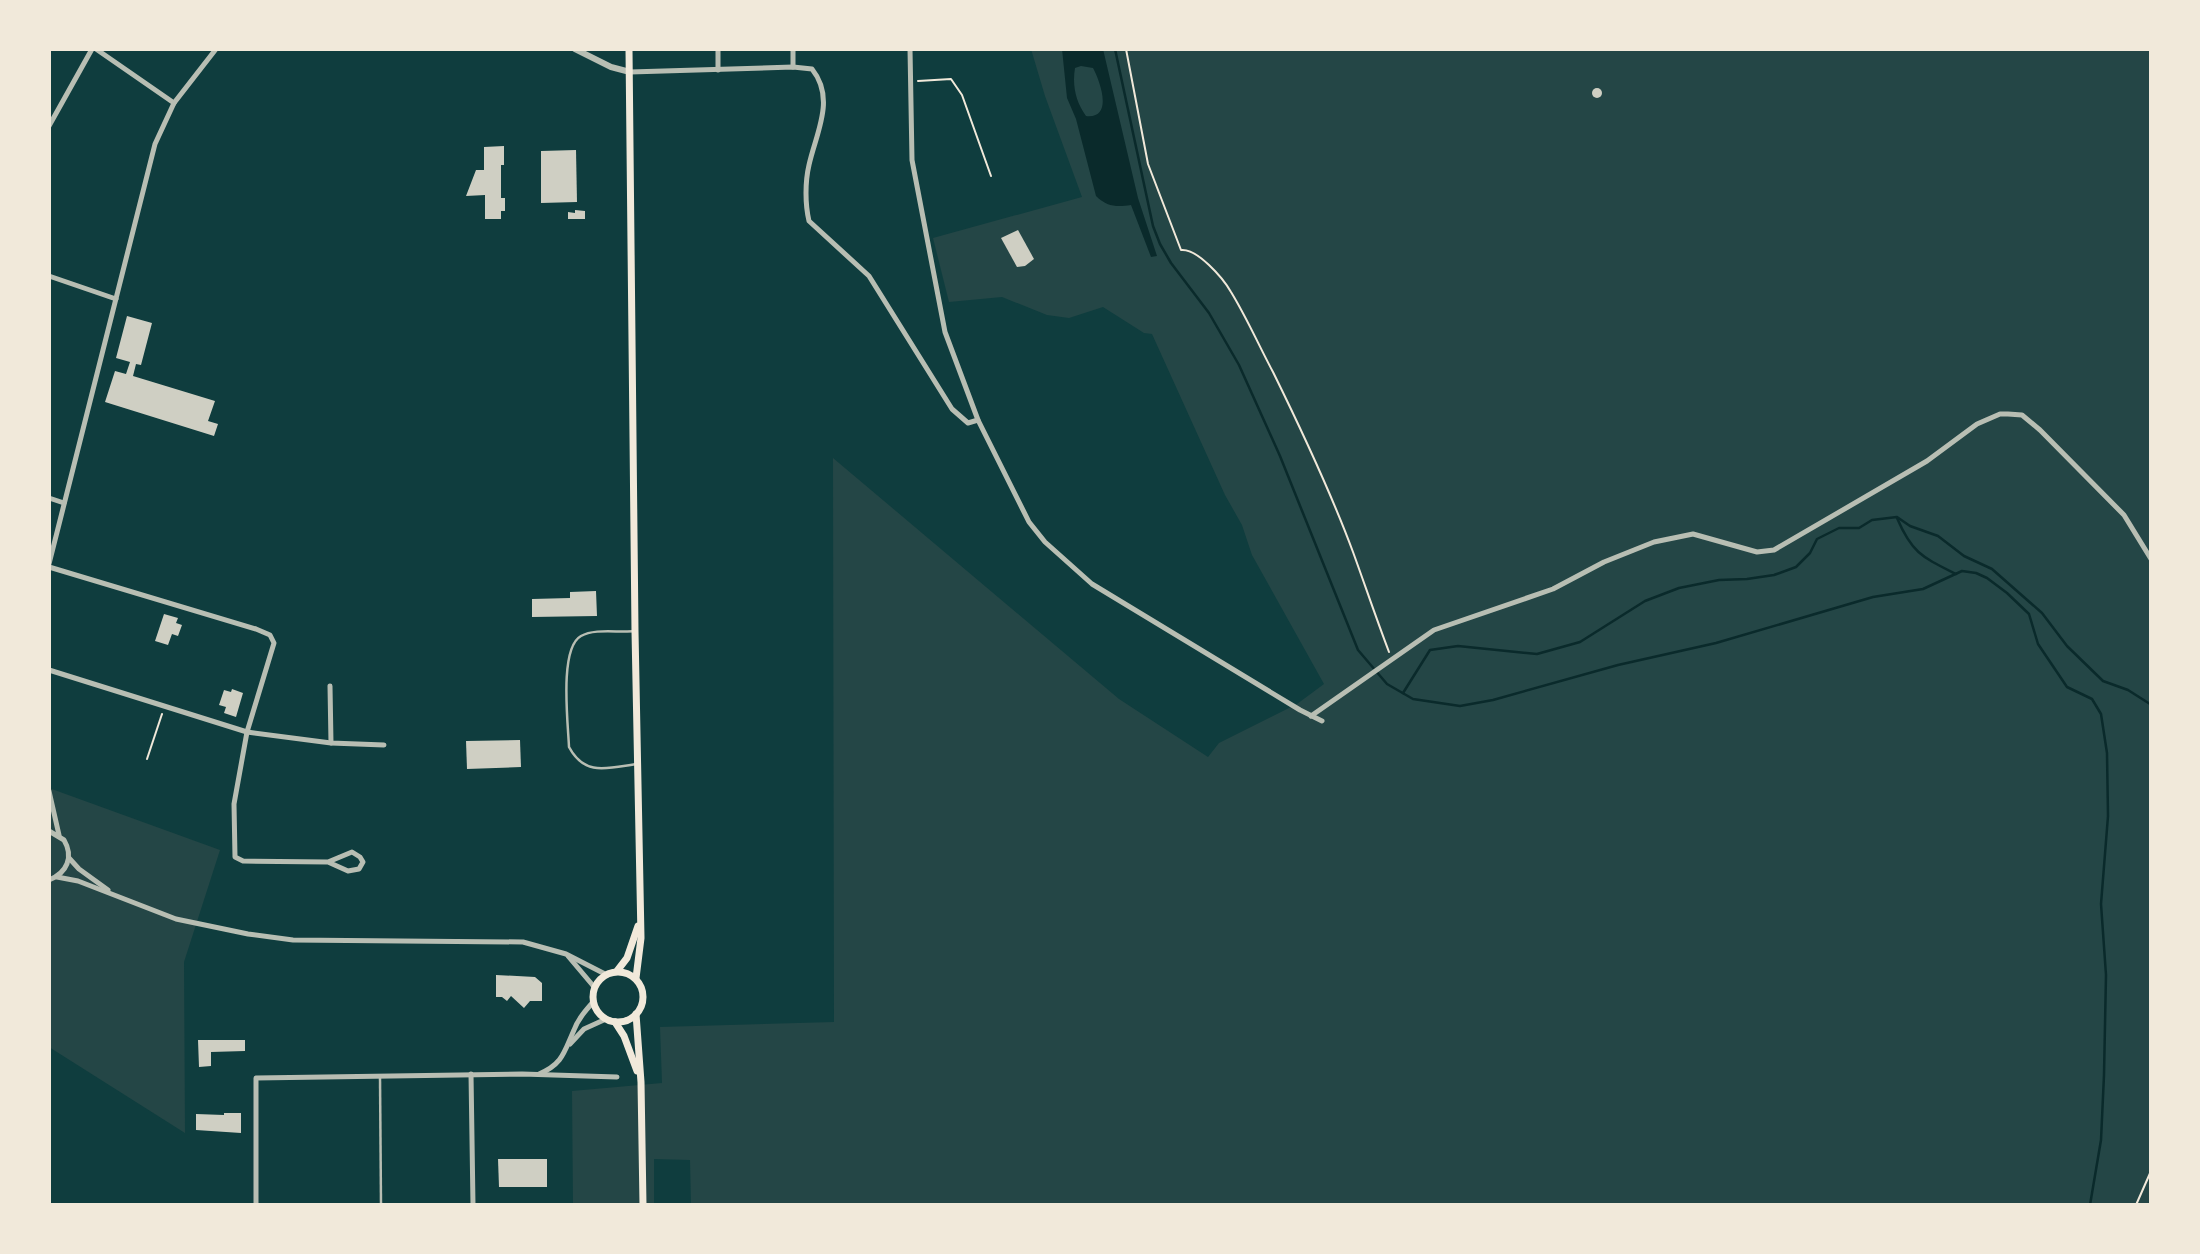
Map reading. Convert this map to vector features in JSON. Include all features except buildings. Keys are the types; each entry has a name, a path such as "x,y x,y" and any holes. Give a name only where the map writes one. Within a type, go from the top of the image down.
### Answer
{"main road":[{"path":"615,1022 627,1020 636,1014 642,1004 643,995 636,978 641,938 629,49"},
{"path":"640,922 627,958 617,971 607,975 595,988 594,1001 600,1014 615,1022 624,1036 641,1082"},
{"path":"617,971 636,978"},
{"path":"636,1014 641,1082 643,1205"}],"street":[{"path":"49,126 94,49 174,103"},
{"path":"216,49 174,103 155,144 49,565 270,635 274,643 247,732 234,804 235,857 243,861 328,862 352,852 363,862 362,866 354,871 328,862"},
{"path":"575,49 629,72 793,67 812,69 819,77 824,94 822,125 808,172 806,202 809,221 869,276 952,409 968,423 978,420"},
{"path":"718,49 718,70"},
{"path":"793,49 793,67"},
{"path":"910,49 912,160 941,314 978,420 1000,469 1029,522 1066,563 1092,583 1322,721"},
{"path":"49,276 116,299"},
{"path":"1311,716 1434,630 1553,589 1604,562 1654,542 1693,534 1757,552 1774,550 1877,492 1927,461 1977,424 2000,414 2022,415 2040,430 2124,515 2151,559"},
{"path":"49,498 64,503"},
{"path":"49,670 247,732 331,743 384,745"},
{"path":"330,687 331,743"},
{"path":"49,791 59,835 67,845 69,858 67,866 57,877 49,880"},
{"path":"49,831 59,835"},
{"path":"69,858 79,869 113,894"},
{"path":"57,877 78,881 176,919 248,934 305,940 523,942 566,954 607,975"},
{"path":"566,954 595,988"},
{"path":"568,1046 575,1028 594,1001"},
{"path":"536,1075 554,1066 584,1029 607,1018"},
{"path":"471,1074 473,1205"},
{"path":"256,1205 256,1077 471,1074 617,1077"}],"lane":[{"path":"635,631 584,634 576,639 568,655 569,747 583,765 594,769 637,764"},
{"path":"380,1077 381,1205"}],"path":[{"path":"1126,49 1148,164 1181,250 1188,249 1198,255 1230,290 1247,322 1317,465 1392,659"},
{"path":"910,81 951,79 962,95 991,176"},
{"path":"147,760 164,706"},
{"path":"2136,1205 2151,1171"}],"shaded area":[{"path":"1031,49 2151,49 2151,1205 691,1205 690,1160 654,1159 654,1205 573,1205 572,1091 662,1083 660,1027 834,1022 833,458 1119,699 1208,757 1219,743 1297,704 1324,684 1252,555 1242,525 1225,495 1152,334 1144,333 1103,307 1069,318 1047,315 1002,297 949,302 933,238 1082,197"},
{"path":"1062,49 1103,49 1138,198 1157,256 1151,257 1131,205 1112,205 1096,196 1076,119 1067,98","holes":["1075,68 1093,68 1099,81 1102,106 1100,112 1086,116 1076,94"]},
{"path":"49,788 220,850 184,962 185,1133 49,1047"}],"waterway":[{"path":"1115,49 1153,226 1160,244 1209,313 1239,365 1280,456 1358,650 1387,684 1413,699 1460,706 1493,700 1618,665 1716,643 1873,597 1923,589 1962,571 1987,578 2029,614 2038,644 2067,687 2092,699 2101,714 2107,753 2108,816 2101,904 2106,975 2104,1075 2101,1140 2090,1205"},
{"path":"1403,693 1430,650 1458,646 1537,654 1580,642 1645,601 1679,588 1719,580 1774,575 1796,567 1810,553 1817,539 1839,528 1859,528 1872,520 1897,517 1910,526 1938,536 1964,556 1992,569 2042,613 2067,646 2103,681 2128,690 2150,704"},
{"path":"1897,518 1919,553 1956,574"}]}
